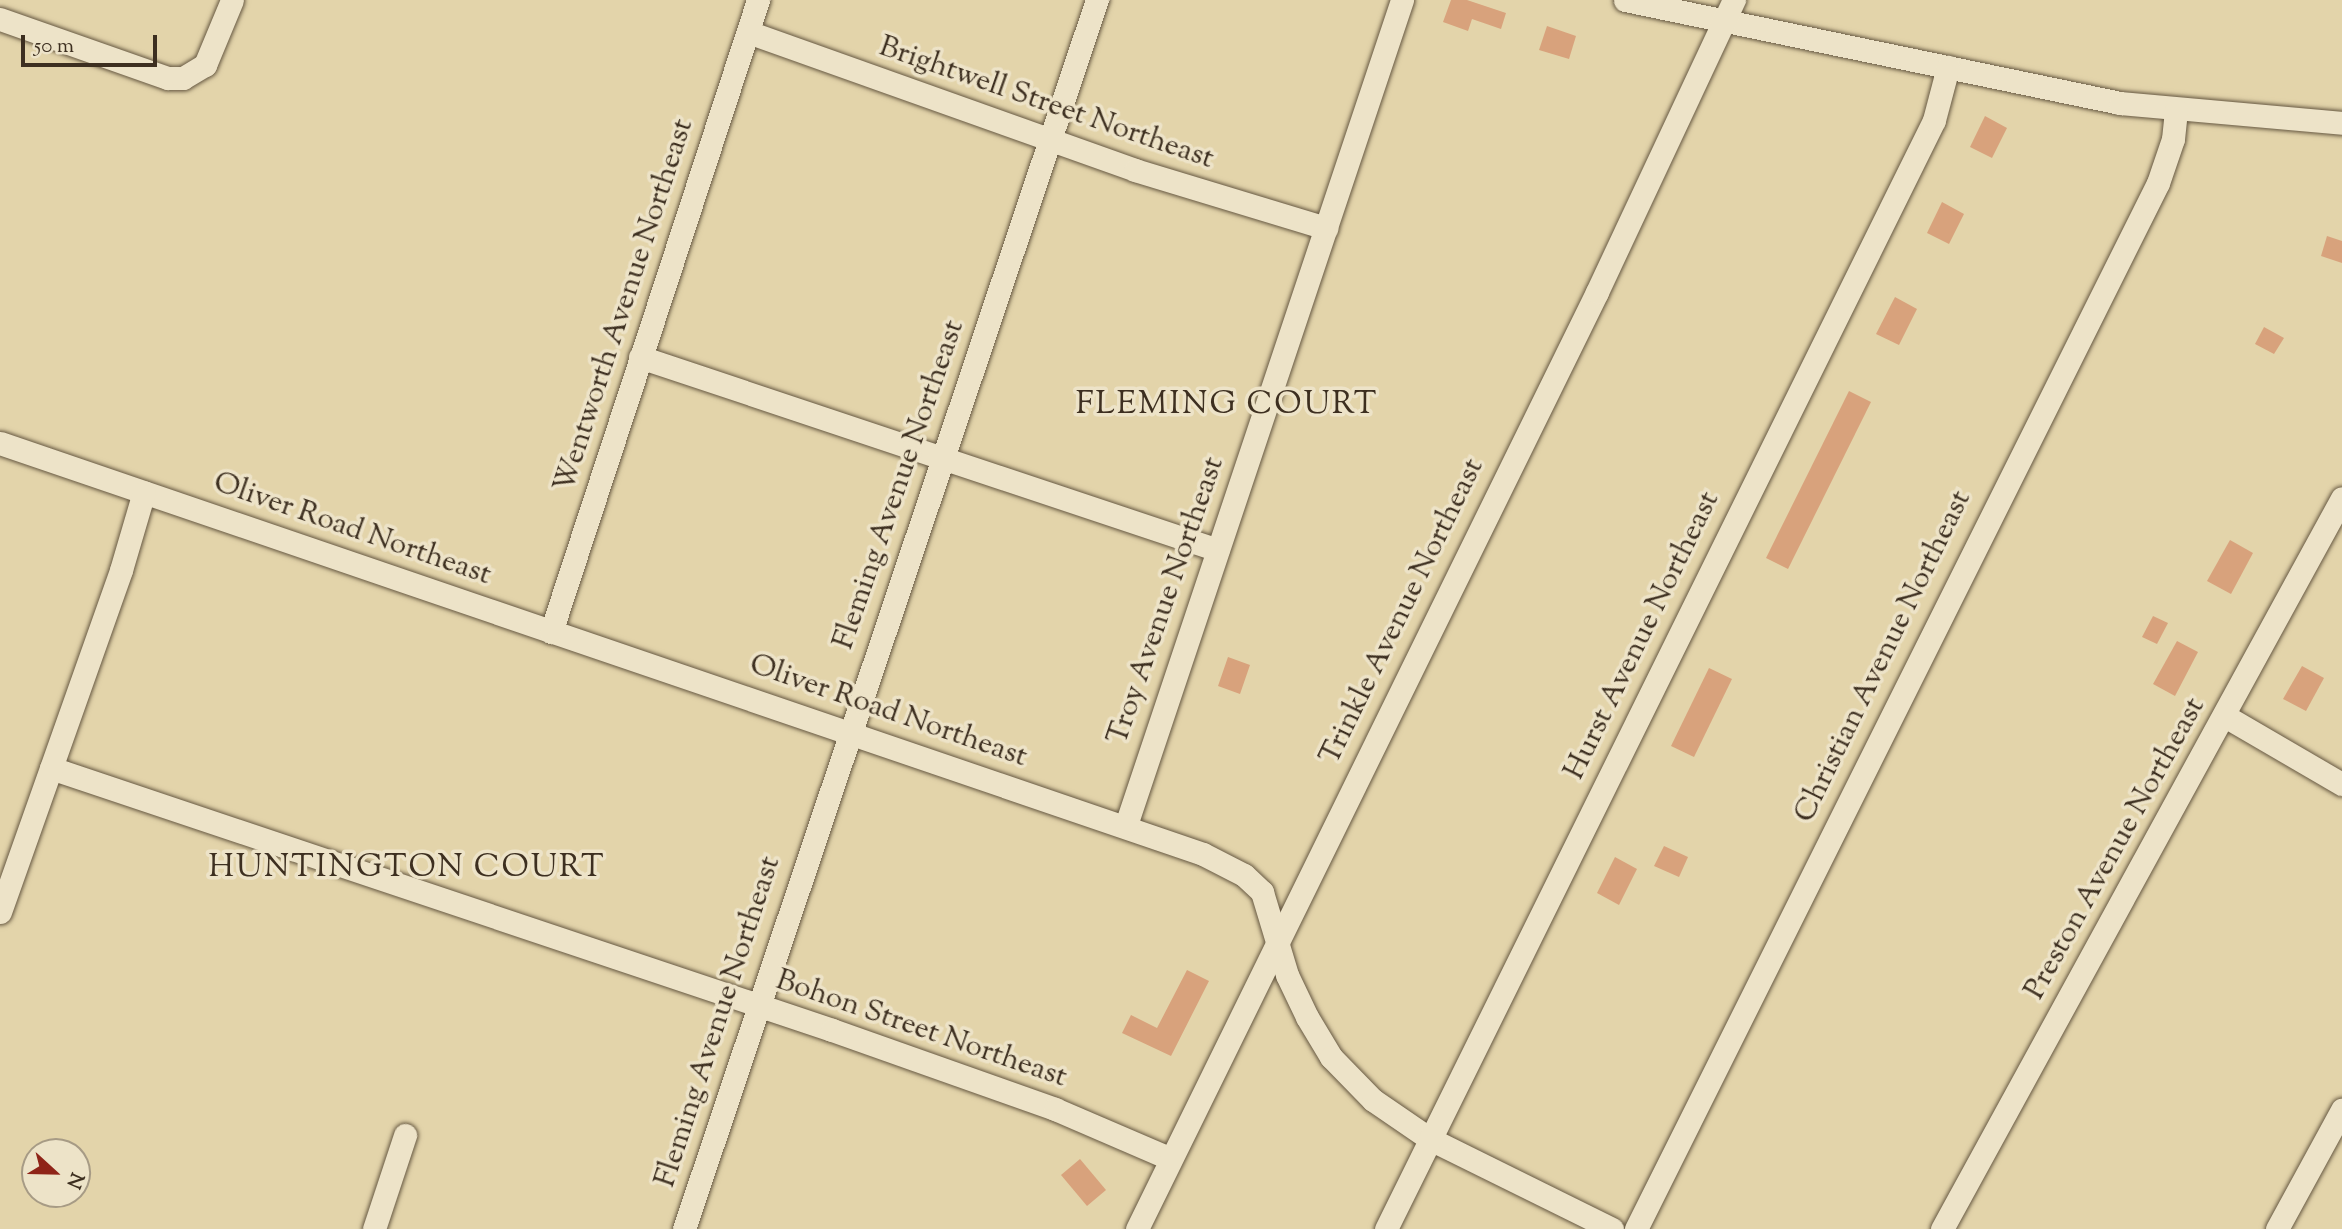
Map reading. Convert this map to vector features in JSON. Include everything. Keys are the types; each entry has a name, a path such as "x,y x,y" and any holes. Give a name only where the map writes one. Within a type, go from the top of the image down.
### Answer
{"street":[{"path":"0,19 168,78 183,78 205,65 232,0"},
{"name":"Wentworth Avenue Northeast","path":"551,632 758,0"},
{"name":"Fleming Avenue Northeast","path":"684,1229 1097,0"},
{"name":"Troy Avenue Northeast","path":"1126,825 1402,0"},
{"path":"1625,0 2109,101 2176,110 2342,123"},
{"name":"Trinkle Avenue Northeast","path":"1137,1229 1734,0"},
{"name":"Brightwell Street Northeast","path":"748,32 1210,195 1326,228"},
{"name":"Hurst Avenue Northeast","path":"1386,1229 1934,120 1948,67"},
{"name":"Christian Avenue Northeast","path":"1636,1229 2158,183 2173,139 2176,110"},
{"path":"640,357 1218,550"},
{"name":"Oliver Road Northeast","path":"0,443 1126,825 1203,854 1254,882 1268,903 1277,942 1292,986 1331,1057 1373,1100 1430,1139 1612,1229"},
{"path":"0,912 144,492"},
{"name":"Preston Avenue Northeast","path":"1942,1229 2342,498"},
{"path":"2225,716 2342,784"},
{"name":"Bohon Street Northeast","path":"51,768 1055,1109 1171,1159"},
{"path":"2277,1229 2342,1110"},
{"path":"373,1229 405,1135"}],"building":[{"path":"1451,0 1467,0 1506,13 1501,29 1472,19 1468,31 1443,22"},
{"path":"1547,26 1576,36 1569,59 1539,50"},
{"path":"1985,116 2007,128 1992,158 1970,147"},
{"path":"1942,202 1964,214 1949,244 1927,233"},
{"path":"2327,236 2342,241 2342,263 2321,256"},
{"path":"1895,297 1917,309 1899,345 1876,334"},
{"path":"2264,327 2284,338 2274,354 2255,344"},
{"path":"1849,391 1871,402 1788,569 1766,558"},
{"path":"2230,540 2253,553 2231,594 2207,581"},
{"path":"2153,616 2168,623 2157,644 2142,637"},
{"path":"2177,641 2198,652 2175,696 2153,684"},
{"path":"1228,657 1250,665 1240,694 1218,686"},
{"path":"2302,666 2324,678 2306,711 2283,699"},
{"path":"1709,668 1732,679 1694,757 1671,746"},
{"path":"1664,846 1688,857 1679,877 1654,866"},
{"path":"1615,857 1637,869 1619,905 1597,893"},
{"path":"1187,970 1209,981 1171,1056 1122,1033 1131,1015 1157,1028"},
{"path":"1080,1159 1106,1190 1087,1206 1061,1175"}],"district":[{"name":"FLEMING COURT","path":"1227,405"},
{"name":"HUNTINGTON COURT","path":"407,868"}]}
